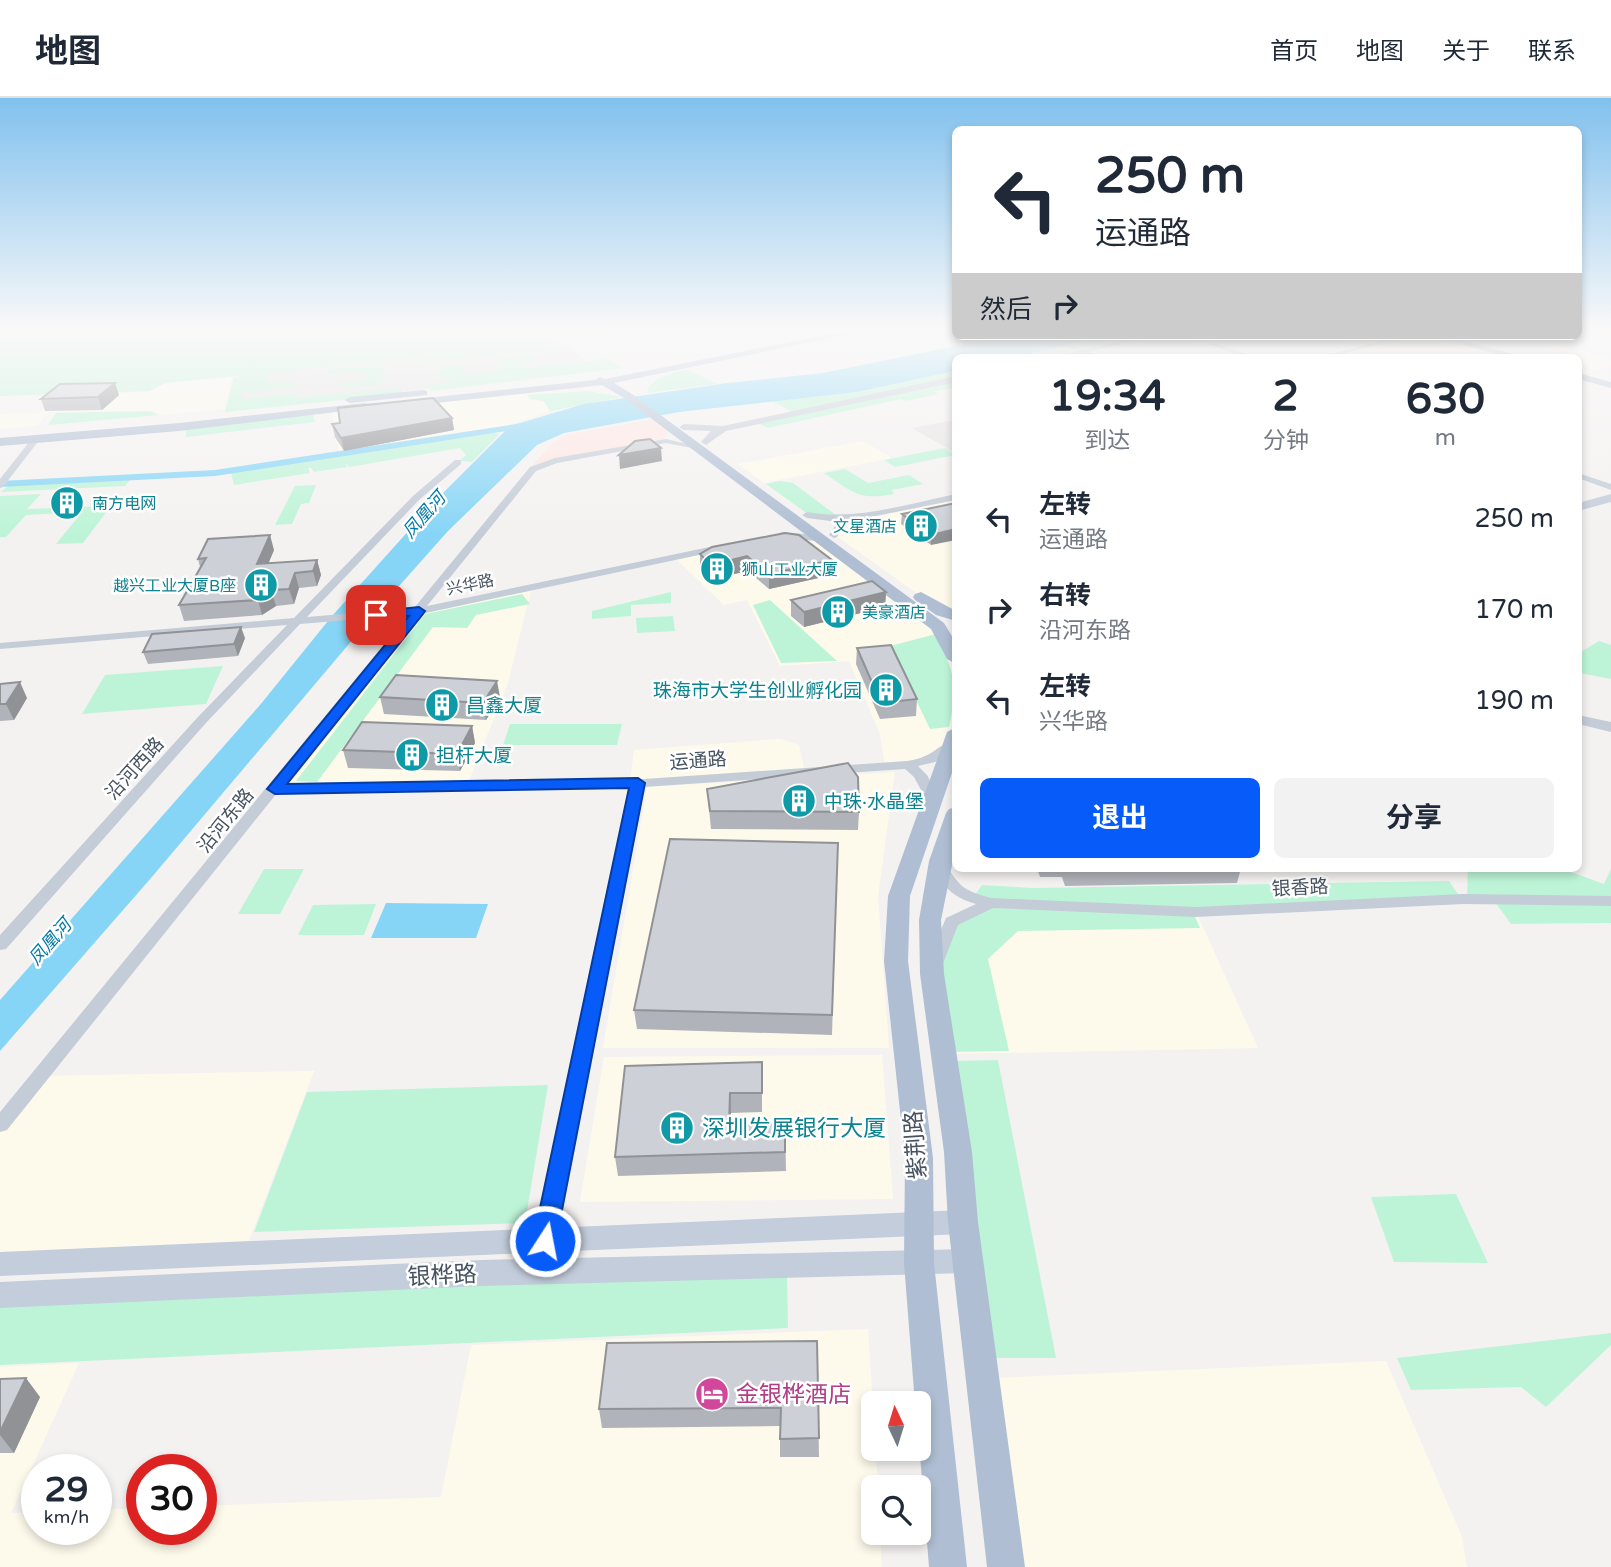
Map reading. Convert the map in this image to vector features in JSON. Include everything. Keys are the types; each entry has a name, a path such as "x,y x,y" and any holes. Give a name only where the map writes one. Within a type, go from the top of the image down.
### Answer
{"main road":[{"path":"0,434 368,399"},
{"path":"0,442 459,399"},
{"path":"636,399 800,518 834,535 942,612 952,616"},
{"path":"1582,506 1611,498"},
{"path":"800,518 816,538 938,626 952,645"},
{"name":"紫荆路","path":"948,1567 919,1263 919,1158 896,961 899,896 952,742"},
{"name":"紫荆路","path":"952,825 940,861 930,920 932,974 958,1152 963,1222 1006,1567"},
{"name":"银桦路","path":"0,1264 963,1222"},
{"name":"银桦路","path":"0,1295 481,1273 968,1261"}],"street":[{"path":"692,437 865,399"},
{"path":"666,442 713,434 723,429"},
{"name":"沿河东路","path":"0,1125 533,469 555,461 692,437"},
{"path":"1,483 36,439"},
{"name":"沿河西路","path":"0,945 201,720 300,621 415,498 458,462"},
{"path":"1582,476 1611,487"},
{"path":"816,538 777,535 800,518 848,519 952,498"},
{"path":"834,535 839,525 848,519"},
{"name":"兴华路","path":"0,646 419,611 739,544"},
{"path":"1582,720 1611,727"},
{"name":"运通路","path":"275,789 638,783 908,765 930,760 952,740"},
{"path":"908,765 920,775 932,798"},
{"path":"545,1241 638,783"},
{"path":"940,861 948,885 967,896 991,903"},
{"name":"银香路","path":"991,903 1196,912 1463,899 1611,901"},
{"path":"932,974 951,922 991,903"}],"shaded area":[{"path":"55,399 227,399 224,409 162,415 152,411 49,412 37,426 0,429 0,414 38,413"},
{"path":"239,399 329,399 238,408"},
{"path":"474,399 528,399 543,401 549,411 503,427 339,453 332,411"},
{"path":"654,419 669,431 662,441 554,460 528,470 553,443 566,435"},
{"path":"952,421 952,451 912,428"},
{"path":"863,441 892,458 764,483 738,464"},
{"path":"949,499 952,501 952,615 943,612 835,535 849,519"},
{"path":"815,538 938,626 952,653 952,735 930,759 885,766 880,734 849,661 780,666 747,600 724,605 674,557"},
{"path":"531,590 508,683 468,783 284,786 422,612"},
{"path":"780,739 799,745 805,772 630,783 634,750"},
{"path":"895,772 878,896 889,1048 603,1048 647,787"},
{"path":"1196,912 1258,1048 945,1054 952,923"},
{"path":"882,1055 893,1199 580,1202 604,1057"},
{"path":"314,1071 245,1251 0,1260 0,1130 45,1076"},
{"path":"868,1329 872,1391 861,1391 861,1461 876,1461 877,1475 861,1475 861,1545 881,1545 882,1567 0,1567 0,1367 79,1363 38,1454 21,1454 21,1491 11,1513 21,1513 21,1545 112,1545 112,1509 126,1509 126,1545 217,1545 217,1505 441,1497 471,1345"},
{"path":"1386,1361 1462,1537 1467,1567 1017,1567 994,1378"}],"green space":[{"path":"228,399 358,399 225,412"},
{"path":"530,399 614,399 550,411 544,401"},
{"path":"901,399 768,428 758,423 794,413 772,401 918,399 906,401"},
{"path":"150,411 158,415 48,425 56,413"},
{"path":"313,414 315,422 186,437 186,429"},
{"path":"488,432 500,434 472,462 459,461 466,455 460,448 349,467 345,462 347,467 314,472 308,468 310,473 234,485 231,473"},
{"path":"945,448 952,453 952,456 895,467 884,460"},
{"path":"845,469 868,483 909,475 923,484 891,490 894,494 864,495 849,490 824,473"},
{"path":"131,479 125,486 1,492 9,485"},
{"path":"780,481 793,483 836,515 808,514 766,484"},
{"path":"316,485 309,503 301,504 292,524 275,525 295,486"},
{"path":"41,494 27,509 111,506 83,543 56,544 82,512 26,515 6,537 0,537 0,496"},
{"path":"671,592 671,603 631,605 631,616 592,619 592,611"},
{"path":"522,594 530,604 476,615 467,628 433,627 317,782 296,781 425,614"},
{"path":"770,600 837,661 781,663 753,605"},
{"path":"673,616 675,631 637,633 636,618"},
{"path":"936,634 952,674 949,727 930,729 890,646"},
{"path":"1599,641 1611,645 1611,679 1582,674 1582,651"},
{"path":"223,666 206,704 82,714 105,675"},
{"path":"510,724 622,724 617,745 503,745"},
{"path":"264,869 304,869 280,914 238,914"},
{"path":"1611,869 1611,897 1467,896 1468,872 1571,872 1604,884"},
{"path":"1449,881 1460,897 1196,909 991,901 974,896 982,885 1035,888"},
{"path":"1495,902 1611,903 1611,923 1511,924"},
{"path":"376,904 364,935 298,935 313,905"},
{"path":"992,906 1194,914 1200,928 1018,931 988,959 1009,1051 947,1052 937,974 954,925"},
{"path":"998,1060 1056,1358 995,1358 954,1061"},
{"path":"548,1085 525,1223 254,1232 307,1092"},
{"path":"1456,1194 1488,1263 1394,1262 1371,1197"},
{"path":"787,1270 788,1328 0,1365 0,1298"},
{"path":"1611,1333 1611,1345 1546,1407 1521,1387 1411,1390 1397,1358"}],"water":[{"name":"凤凰河","path":"621,399 799,399 679,412 564,433 537,445 448,531 376,612 151,878 0,1051 0,1000 260,705 332,616 438,498 510,426 584,404"},
{"path":"386,903 488,904 476,938 371,938"}],"building":[{"path":"434,399 452,418 341,438 332,424 340,423 338,408"},
{"path":"650,439 661,448 619,455 635,441"},
{"path":"952,504 952,530 931,535 902,514"},
{"path":"785,533 799,535 832,560 769,574 747,556 711,565 700,554 712,547"},
{"path":"270,535 257,564 317,560 313,571 295,573 289,589 271,590 258,600 179,605 206,558 198,559 208,539"},
{"path":"872,581 886,592 804,612 791,600"},
{"path":"241,627 234,644 143,652 152,634"},
{"path":"891,645 917,699 881,703 857,648"},
{"path":"396,675 497,681 483,703 380,697"},
{"path":"20,682 6,704 0,704 0,684"},
{"path":"362,722 472,726 457,754 343,750"},
{"path":"848,763 858,777 859,812 710,811 707,789"},
{"path":"670,839 838,843 832,1015 634,1010"},
{"name":"深圳发展银行大厦","path":"762,1062 762,1093 730,1093 729,1126 785,1124 785,1152 615,1157 625,1066"},
{"name":"金银桦酒店","path":"817,1341 819,1438 780,1439 781,1408 599,1409 607,1343"},
{"path":"26,1378 0,1432 0,1379"}],"waterway":[{"path":"0,484 215,473 529,425"}],"place":[{"name":"南方电网","path":"67,503"},
{"name":"文星酒店","path":"921,526"},
{"name":"狮山工业大厦","path":"717,569"},
{"name":"越兴工业大厦B座","path":"261,585"},
{"name":"美豪酒店","path":"838,612"},
{"name":"珠海市大学生创业孵化园","path":"886,690"},
{"name":"昌鑫大厦","path":"442,705"},
{"name":"担杆大厦","path":"412,755"},
{"name":"中珠·水晶堡","path":"799,801"},
{"name":"深圳发展银行大厦","path":"677,1128"},
{"name":"金银桦酒店","path":"712,1394"}],"route":[{"path":"376,615 419,611 275,789 638,783 545,1241"}]}
